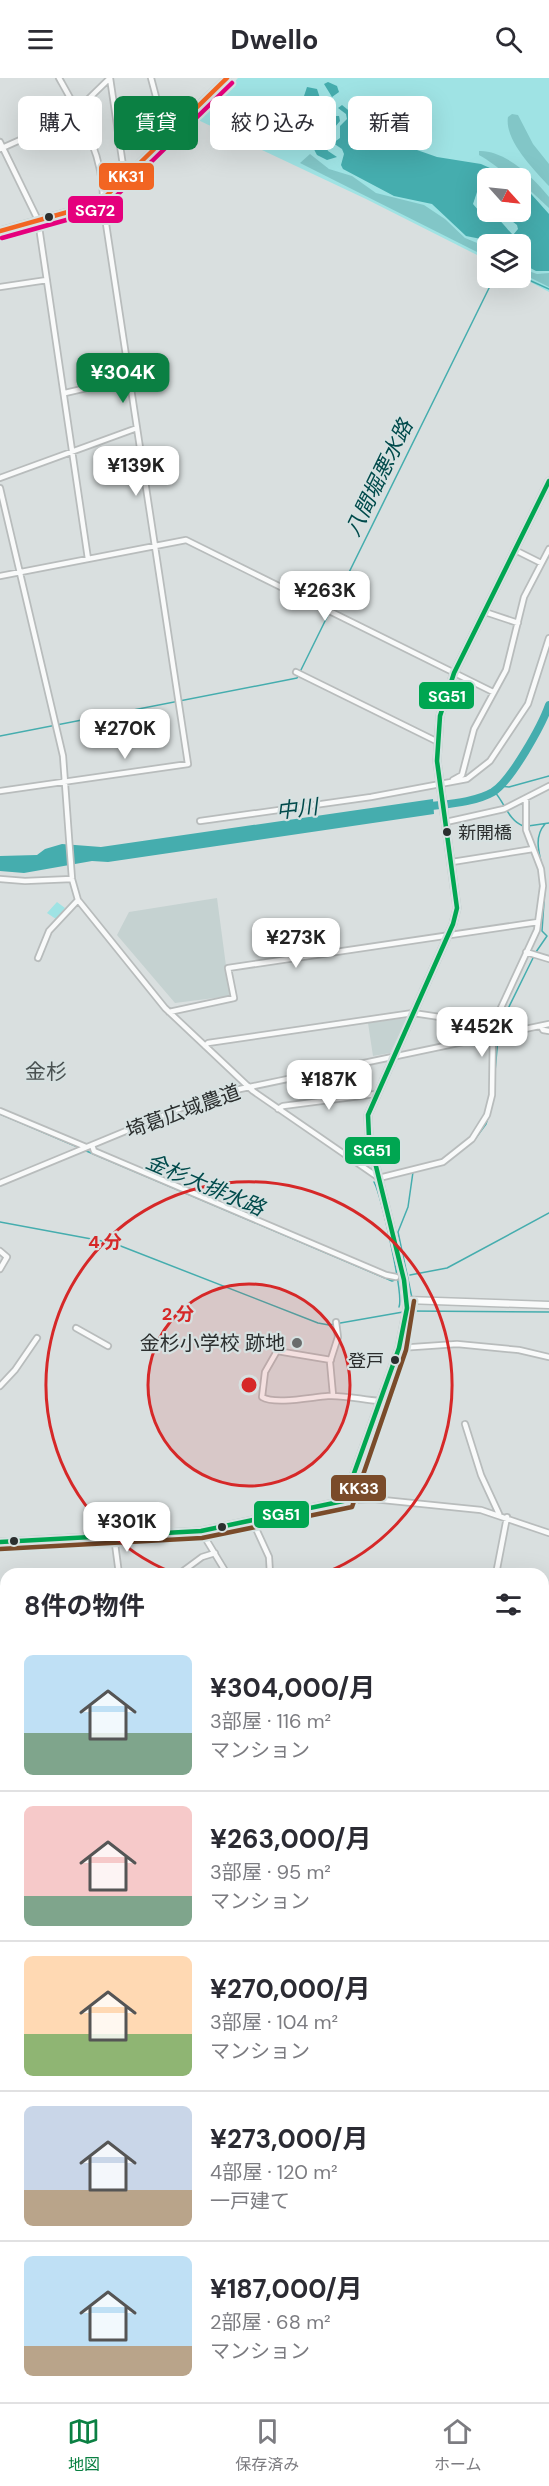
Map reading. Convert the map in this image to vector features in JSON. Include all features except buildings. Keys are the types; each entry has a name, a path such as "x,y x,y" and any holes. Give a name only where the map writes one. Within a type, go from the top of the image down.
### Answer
{"main road":[{"path":"198,107 227,78"},
{"path":"0,231 103,200 155,150"},
{"path":"0,1542 201,1531 348,1500 348,1490 399,1348 407,1300 367,1127 368,1115 448,936 457,908 436,741 443,703 454,673 549,481"},
{"path":"407,1300 549,1305"}],"street":[{"path":"59,78 69,96"},
{"path":"91,96 110,78"},
{"path":"110,78 125,180"},
{"path":"151,78 156,96"},
{"path":"0,142 38,220 88,559"},
{"path":"2,149 18,142"},
{"path":"0,791 188,764 103,200 100,165 94,150"},
{"path":"0,287 47,280"},
{"path":"65,393 130,378"},
{"path":"0,478 137,428"},
{"path":"0,488 57,727 66,781 72,878 78,900 169,1012 249,1087 379,1178 442,1162 472,1139 484,1123 492,1095 493,1025 538,922 543,886 541,869 526,830 526,798"},
{"path":"0,576 186,540 493,692"},
{"path":"442,785 462,775 474,729 506,670 524,597 549,549"},
{"path":"514,550 541,563"},
{"path":"485,612 518,623"},
{"path":"200,821 371,797 467,779 481,770 498,751 508,730 528,704 549,638"},
{"path":"296,672 436,741"},
{"path":"446,820 504,809 549,786"},
{"path":"452,861 533,849"},
{"path":"541,869 549,869"},
{"path":"0,879 25,881 72,878"},
{"path":"38,958 49,931 78,900"},
{"path":"169,1012 234,998 228,968 538,922"},
{"path":"526,952 549,959"},
{"path":"205,1046 291,1030 413,1013 493,1025"},
{"name":"埼葛広域農道","path":"0,1183 196,1102 249,1087 549,1024"},
{"path":"541,1026 543,1030 549,1031"},
{"path":"278,1109 283,1106 376,1094"},
{"path":"0,1111 86,1148"},
{"path":"92,1145 94,1151 396,1277"},
{"path":"0,1251 7,1257 0,1269"},
{"path":"333,1395 331,1360 338,1337 337,1324"},
{"path":"76,1328 108,1346"},
{"path":"0,1386 15,1370 37,1338"},
{"path":"399,1348 457,1344 519,1350 549,1357"},
{"path":"331,1360 277,1351 265,1372 262,1392 264,1398 269,1400 333,1395 380,1401"},
{"path":"465,1424 481,1475 499,1514"},
{"path":"348,1500 422,1503 499,1514 547,1533 549,1526"},
{"path":"497,1568 507,1517"},
{"path":"252,1520 269,1557 270,1568"},
{"path":"201,1531 224,1568"},
{"path":"114,1536 118,1568"},
{"path":"187,1568 202,1557 215,1553"}],"shaded area":[{"path":"238,78 549,78 549,292 531,282 531,234 477,234 477,255 262,150 336,150 336,96 221,96"},
{"path":"328,82 337,86 339,92 331,96 324,84"},
{"path":"307,87 317,89 319,96 304,96"},
{"path":"342,105 348,110 348,150 417,150 437,157 481,164 490,168 477,168 477,192 473,204 477,209 477,222 501,222 512,234 477,234 477,238 466,236 432,204 394,196 343,169 341,165 344,154 342,149 336,145 336,141 340,138 340,126 347,119 346,114 338,108"},
{"path":"210,107 210,126 198,120"},
{"path":"512,114 518,115 533,144 549,164 549,186 516,145 508,126 508,117"},
{"path":"336,116 339,116 340,121 336,126"},
{"path":"314,150 328,150 337,157 327,160 317,155"},
{"path":"479,151 499,155 521,168 498,168 479,155"},
{"path":"310,154 329,169 352,176 376,193 424,205 445,219 465,238 477,243 477,252 300,163"},
{"path":"531,177 549,197 549,208 531,191"},
{"path":"531,194 549,214 549,271 536,271 531,268 531,234 514,234 518,229 513,222 531,222"},
{"path":"531,272 549,273 549,287 531,278"},
{"path":"433,799 434,814 108,862 92,861 24,873 0,871 0,856 37,855 45,849 62,844 101,847"},
{"path":"217,898 230,996 175,1003 117,935 129,912"},
{"path":"57,902 65,908 56,919 47,913"},
{"path":"407,1018 390,1053 373,1056 368,1023"}],"waterway":[{"name":"八間堀悪水路","path":"531,281 549,289"},
{"name":"八間堀悪水路","path":"0,736 297,678 489,288"},
{"name":"中川","path":"424,807 468,801 493,792 517,765 549,705"},
{"path":"500,786 509,787 549,776"},
{"path":"494,791 514,820 523,826"},
{"path":"528,826 549,823"},
{"path":"545,824 538,845 545,883"},
{"path":"536,952 547,936 542,931 545,887"},
{"path":"475,1139 486,1124 492,1105 499,1027 534,956"},
{"name":"金杉大排水路","path":"0,1114 80,1148"},
{"path":"456,1154 469,1144"},
{"name":"金杉大排水路","path":"84,1150 392,1281 398,1279"},
{"path":"412,1298 398,1232 408,1207 413,1172 440,1165"},
{"path":"374,1182 391,1245 400,1299 399,1307"},
{"name":"金杉大排水路","path":"410,1275 447,1268 549,1213"},
{"path":"0,1222 113,1243 318,1323 329,1325 403,1312"},
{"path":"408,1311 549,1312"}],"transit line":[{"name":"KK31","path":"0,231 75,210 103,199 227,78"},
{"name":"SG72","path":"2,238 77,217 107,205 232,83"},
{"name":"SG51","path":"0,1542 201,1531 348,1500 348,1490 399,1348 407,1308 404,1280 369,1138 368,1115 453,924 457,908 437,761 440,716 454,673 549,481"},
{"name":"KK33","path":"0,1549 202,1538 352,1507 406,1350 414,1301"}],"place":[{"name":"新開橋","path":"447,832"},
{"name":"金杉小学校 跡地","path":"297,1343"},
{"name":"登戸","path":"395,1360"}],"district":[{"name":"金杉","path":"46,1072"}]}
